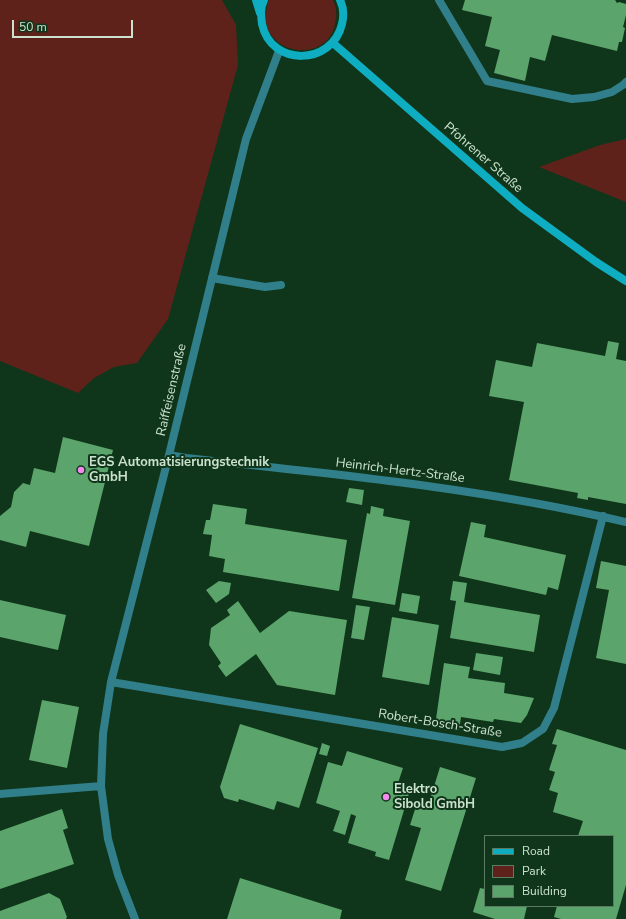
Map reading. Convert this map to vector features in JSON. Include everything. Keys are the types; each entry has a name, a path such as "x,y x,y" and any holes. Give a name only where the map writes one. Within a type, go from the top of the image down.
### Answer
{"main road":[{"path":"256,0 264,30 272,43 279,51 297,56 310,56 322,51 333,43 340,32 343,18 340,0"},
{"path":"260,16 264,0"},
{"name":"Pfohrener Straße","path":"333,43 522,208 596,262 626,281"}],"street":[{"path":"439,0 487,81 572,99 594,97 612,92 626,82"},
{"name":"Raiffeisenstraße","path":"136,919 118,875 108,839 101,786 103,734 111,682 169,455 199,326 246,139 279,51"},
{"path":"212,278 265,287 281,285"},
{"name":"Heinrich-Hertz-Straße","path":"169,455 341,475 492,495 603,516 626,522"},
{"name":"Robert-Bosch-Straße","path":"111,682 502,747 522,743 544,729 554,708 603,516"},
{"path":"0,794 101,786"}],"green space":[{"path":"0,0 222,0 236,25 238,65 168,319 137,363 114,367 94,378 78,393 0,361"},
{"path":"269,0 333,0 336,9 336,18 329,38 318,46 305,50 292,49 279,43 270,33 266,18"},
{"path":"626,139 626,202 539,167 600,145"}],"building":[{"path":"465,0 615,0 617,3 619,2 626,4 626,15 623,27 625,28 622,42 619,42 617,51 552,35 545,61 530,57 525,81 494,73 500,50 485,46 492,17 462,10"},
{"path":"608,341 619,343 616,359 626,361 626,504 588,497 588,500 577,498 578,493 509,480 524,402 489,396 496,360 532,367 537,343 605,356"},
{"path":"63,437 113,450 89,546 30,531 26,547 0,540 0,516 11,507 14,492 23,483 30,485 34,468 55,473"},
{"path":"349,488 364,490 362,505 346,502"},
{"path":"213,504 247,509 245,524 347,540 339,591 223,572 225,559 209,556 212,535 203,534 206,520 210,520"},
{"path":"371,506 384,509 383,516 410,521 395,605 352,598 367,513 370,514"},
{"path":"471,522 486,525 484,537 566,555 558,590 548,587 546,595 459,576"},
{"path":"601,561 626,566 626,664 596,658 609,590 596,588"},
{"path":"219,581 231,583 229,594 216,603 206,590"},
{"path":"453,581 467,583 464,602 540,615 534,652 450,638 456,601 450,600"},
{"path":"402,593 420,596 417,614 399,611"},
{"path":"0,600 66,615 58,650 0,637"},
{"path":"238,601 260,633 289,611 347,620 335,695 277,685 256,654 226,677 218,666 221,663 209,645 211,628 230,615 227,610"},
{"path":"356,605 370,607 364,640 351,638"},
{"path":"392,617 439,625 429,685 382,677"},
{"path":"476,653 503,657 500,675 473,670"},
{"path":"444,663 470,667 468,678 505,683 504,693 534,698 527,715 521,723 494,719 493,722 461,717 459,730 435,726"},
{"path":"42,700 79,707 67,768 29,760"},
{"path":"240,724 318,748 299,808 277,801 274,810 239,799 238,802 224,798 220,787"},
{"path":"557,729 626,750 626,885 616,919 561,919 554,917 557,907 614,907 614,835 578,835 583,821 553,812 558,793 549,790 555,772 549,770 557,745 552,744"},
{"path":"322,743 330,746 327,756 319,754"},
{"path":"347,751 403,768 398,783 411,787 389,860 375,856 376,852 348,843 356,816 351,814 345,835 333,831 340,811 316,803 328,762 342,766"},
{"path":"440,767 476,778 441,891 405,880 421,828 410,825 417,803 428,806"},
{"path":"62,809 68,828 63,830 74,864 0,889 0,831"},
{"path":"240,878 342,910 340,919 227,919"},
{"path":"480,888 484,889 484,907 527,907 524,919 495,919 473,912"},
{"path":"49,893 60,899 67,917 66,919 0,919 0,911"}],"place":[{"name":"EGS Automatisierungstechnik GmbH","path":"81,470"},
{"name":"Elektro Sibold GmbH","path":"386,797"}]}
